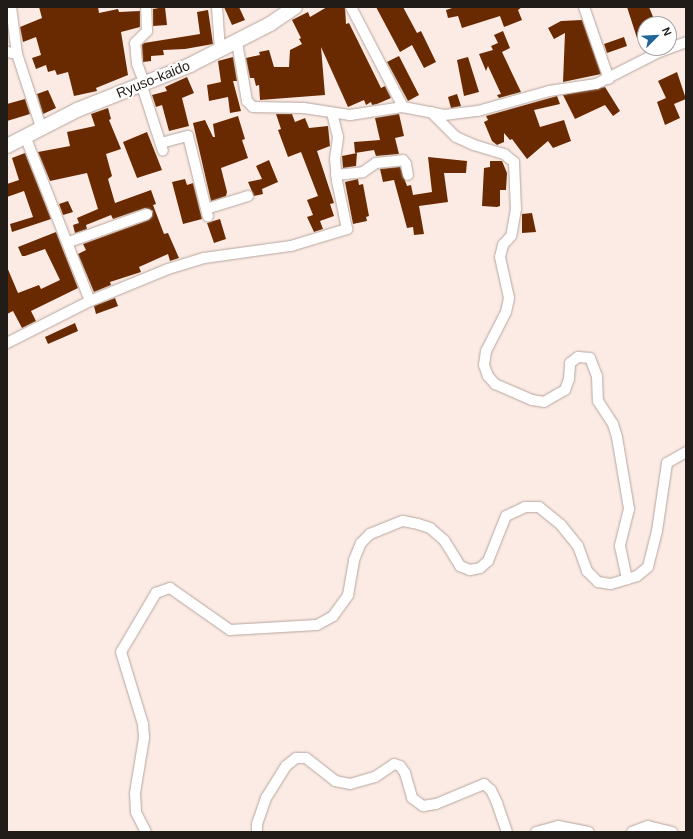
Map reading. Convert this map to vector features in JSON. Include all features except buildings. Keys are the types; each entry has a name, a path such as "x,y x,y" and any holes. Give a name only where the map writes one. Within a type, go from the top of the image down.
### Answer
{"main road":[{"name":"Ryuso-kaido","path":"7,146 41,128 143,83 190,65 237,42 295,7"}],"street":[{"path":"11,7 12,53 41,128"},
{"path":"146,7 147,31 135,43 137,64 162,147 188,136 208,213 248,196"},
{"path":"217,7 220,50"},
{"path":"351,7 403,107"},
{"path":"584,7 609,79"},
{"path":"237,42 247,101 253,107 304,108 350,115 403,107 444,115 464,113 549,91 596,84 609,79 659,52 686,42"},
{"path":"431,112 456,137 474,145 504,154 514,162 516,209 511,236 503,244 500,257 509,298 506,312 486,351 484,365 488,376 495,384 532,400 544,402 565,390 570,379 570,363 578,357 590,358 597,376 598,401 614,424 617,436 629,509 620,546 627,579"},
{"path":"7,343 90,301 168,269 204,258 291,246 347,229 336,175 338,138 332,113"},
{"path":"25,136 69,242 90,301"},
{"path":"336,175 363,172 376,163 403,160 406,164 408,175"},
{"path":"69,242 147,214"},
{"path":"146,832 136,812 135,792 144,738 143,724 121,652 156,593 170,588 230,630 317,625 333,616 348,595 354,560 361,543 370,534 403,521 430,528 444,540 460,566 475,569 488,561 506,516 525,507 539,508 561,525 578,546 587,571 598,582 611,584 637,576 648,567 657,531 667,463 686,452"},
{"path":"257,832 257,824 266,798 286,766 296,758 306,758 335,781 350,784 375,778 394,764 400,766 405,773 412,798 423,806 436,804 484,784 497,803 507,832"},
{"path":"536,832 558,826 588,832"},
{"path":"632,832 648,826 672,832"}]}
